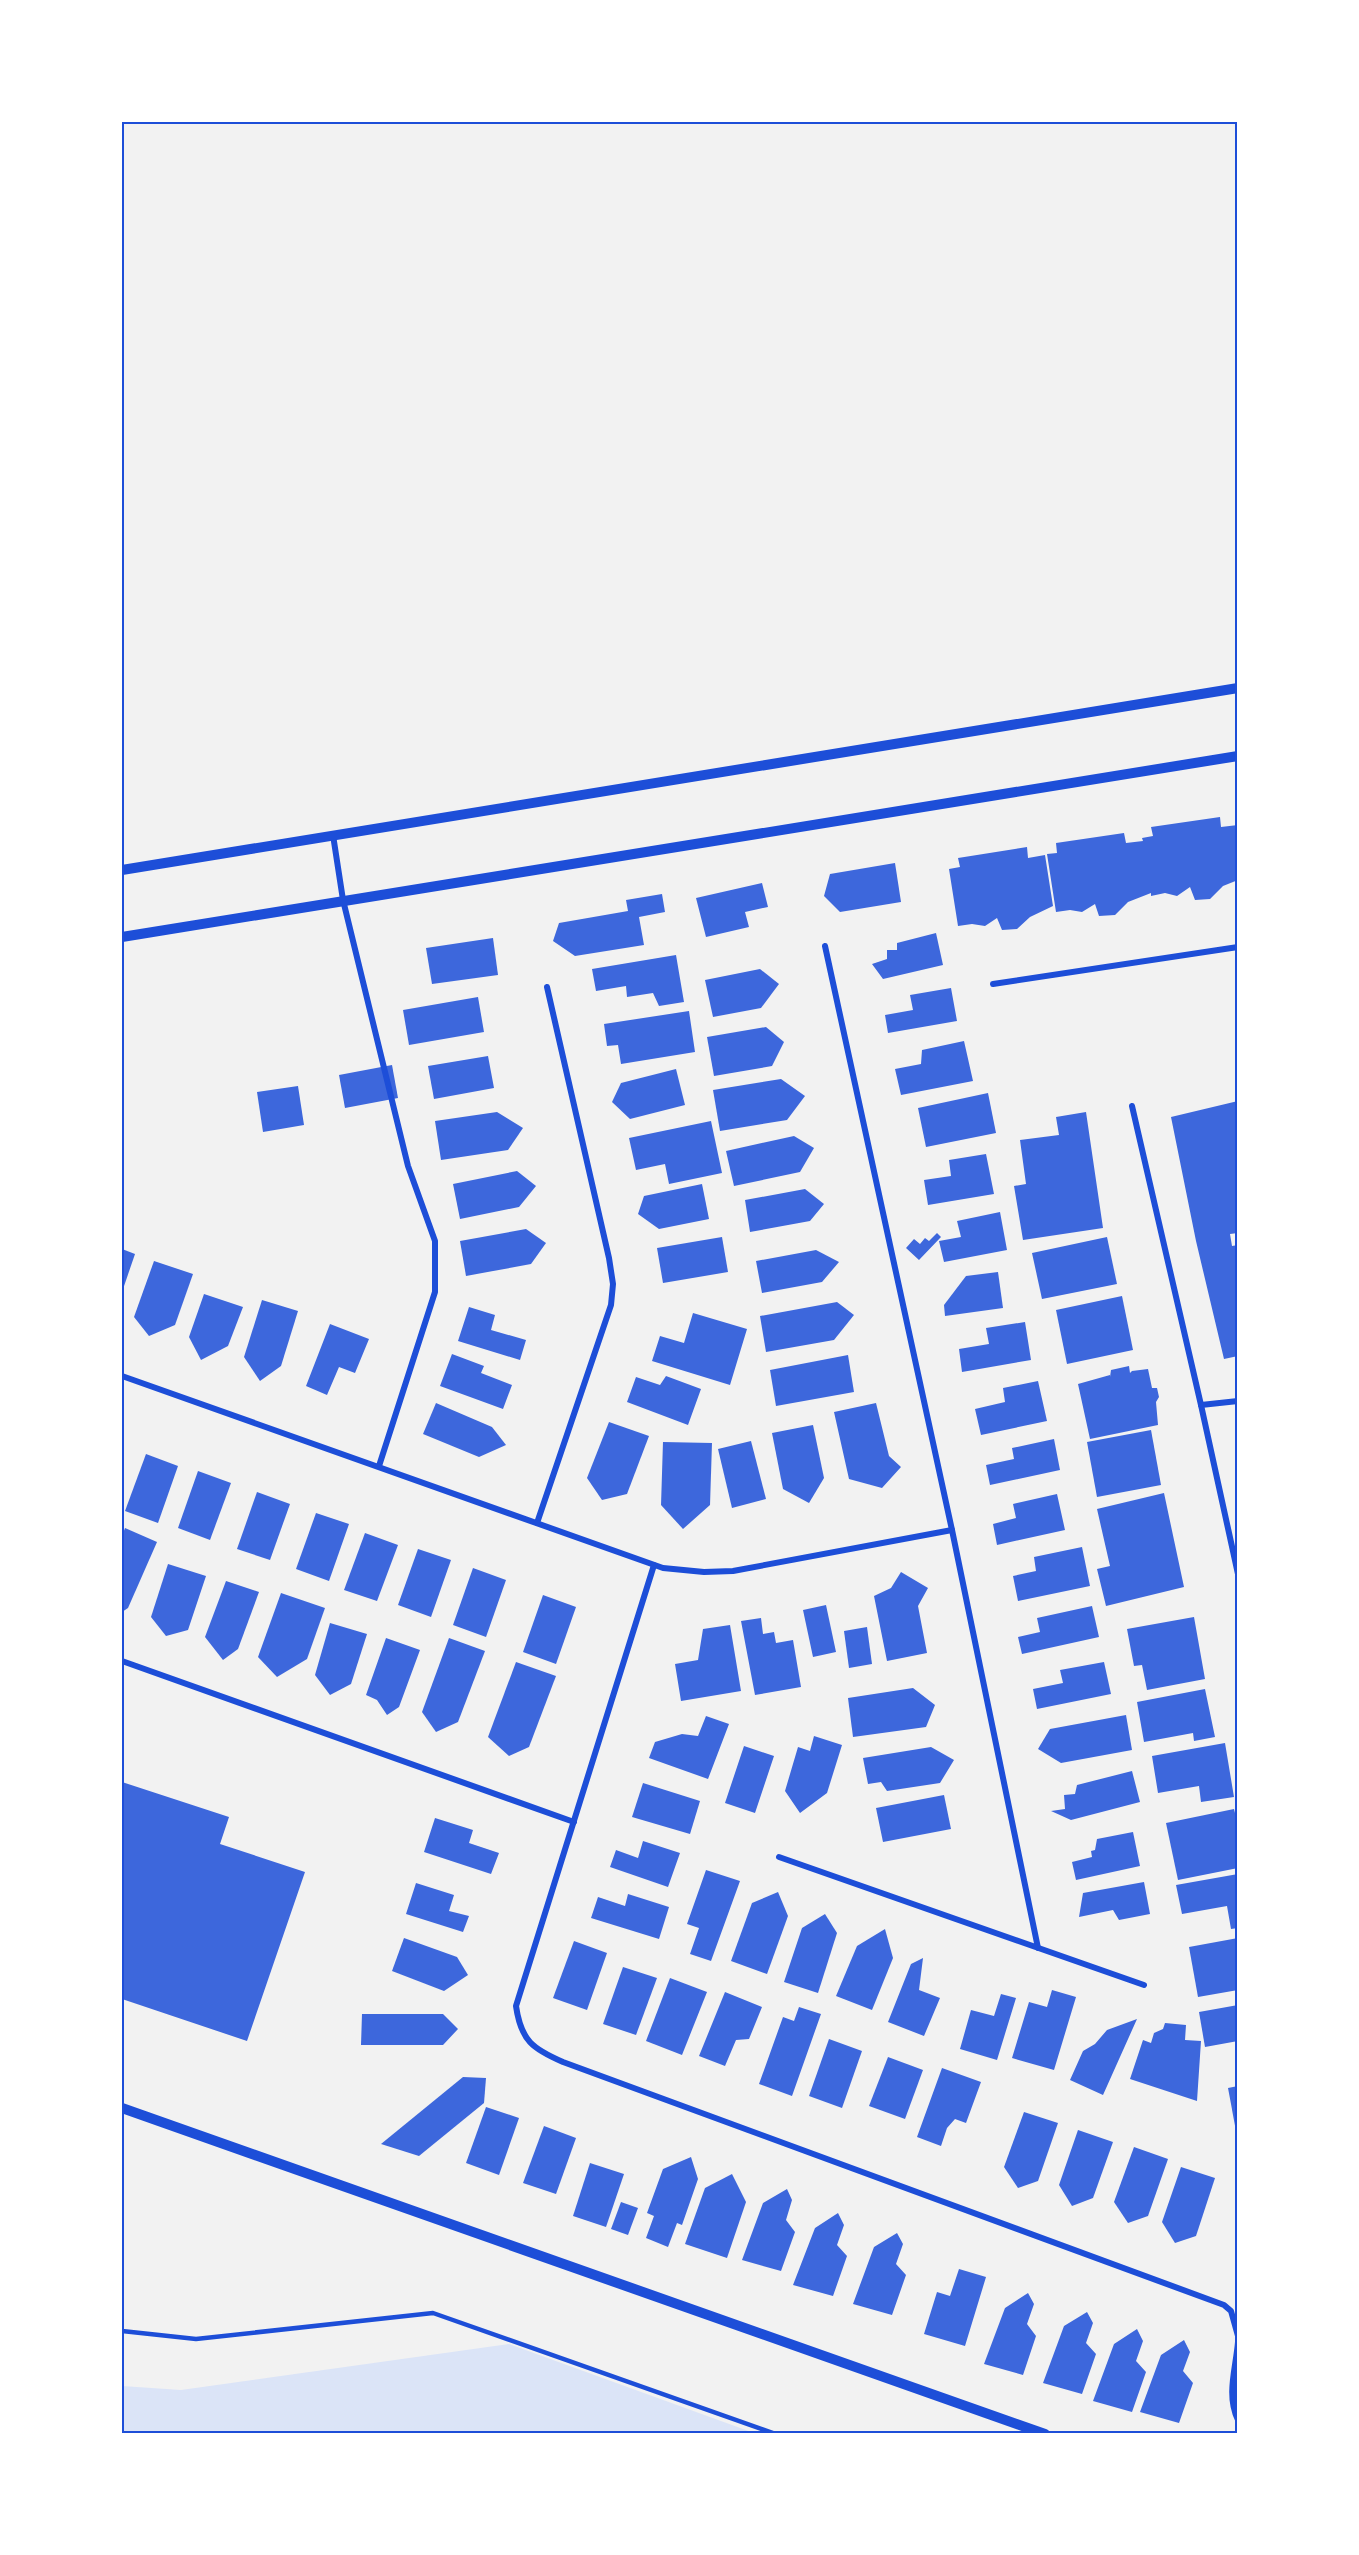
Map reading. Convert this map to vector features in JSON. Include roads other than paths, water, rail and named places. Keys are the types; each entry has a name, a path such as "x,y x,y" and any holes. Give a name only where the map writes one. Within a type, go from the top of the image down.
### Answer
{"street":[{"path":"122,870 1238,688"},
{"path":"122,937 1238,756"},
{"path":"333,835 343,900 408,1166 435,1241 435,1292 380,1466"},
{"path":"825,946 952,1530 1038,1948"},
{"path":"993,984 1238,947"},
{"path":"537,1523 611,1305 613,1284 547,987"},
{"path":"1132,1106 1202,1405 1238,1574"},
{"path":"122,1376 654,1565 704,1572 733,1571 952,1530"},
{"path":"1202,1405 1238,1401"},
{"path":"654,1565 516,2006 519,2024 526,2040 539,2052 1224,2305 1231,2311 1238,2336"},
{"path":"122,1661 574,1822"},
{"path":"779,1857 1144,1985"},
{"path":"122,2108 1045,2433"},
{"path":"1238,2342 1232,2390 1234,2412 1238,2420"}],"lane":[{"path":"122,2331 196,2339 433,2313 776,2433"}]}
